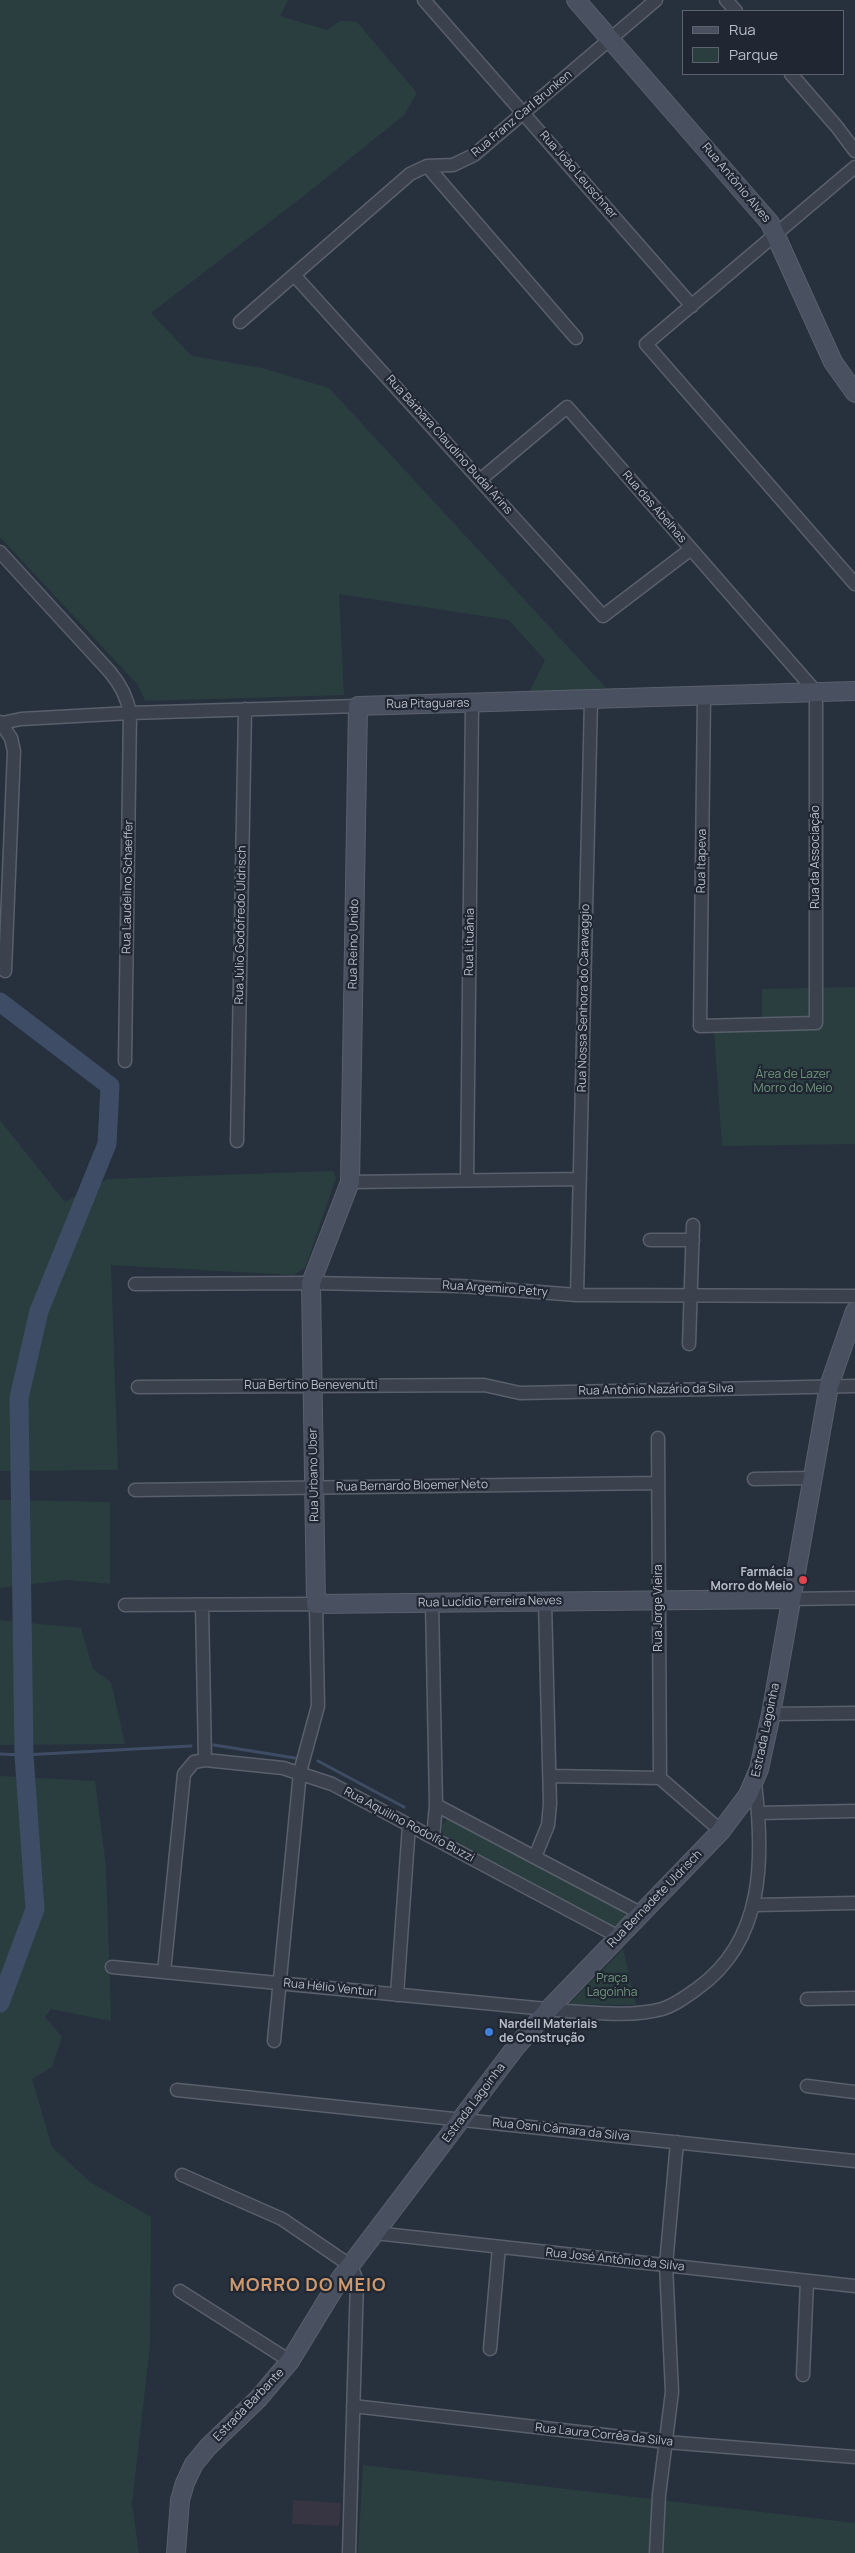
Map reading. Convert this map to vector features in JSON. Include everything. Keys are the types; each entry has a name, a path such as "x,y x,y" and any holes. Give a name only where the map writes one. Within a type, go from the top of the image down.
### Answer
{"street":[{"name":"Rua João Leuschner","path":"424,0 692,306"},
{"name":"Rua Antônio Alves","path":"576,0 749,196 776,234 833,362 855,393"},
{"name":"Rua Franz Carl Brunken","path":"240,322 410,174 427,166 453,165 464,162 524,114 656,0"},
{"path":"726,0 735,10"},
{"path":"792,75 838,127 855,151"},
{"path":"427,166 576,338"},
{"path":"855,167 646,344 855,584"},
{"name":"Rua Bárbara Claudino Budal Arins","path":"294,275 603,616 691,548"},
{"name":"Rua das Abelhas","path":"480,480 568,407 816,692"},
{"name":"Rua Laudelino Schaeffer","path":"0,552 116,680 125,694 130,713 125,1060"},
{"name":"Rua Pitaguaras","path":"1,723 130,713 855,691"},
{"name":"Rua da Associação","path":"700,1026 816,1023 816,692"},
{"name":"Rua Itapeva","path":"700,1026 704,696"},
{"name":"Rua Nossa Senhora do Caravaggio","path":"577,1295 591,700"},
{"name":"Rua Lituânia","path":"467,1180 472,704"},
{"name":"Rua Reino Unido","path":"350,1182 358,706"},
{"name":"Rua Júlio Godofredo Uldrisch","path":"236,1141 245,709"},
{"path":"1,723 11,738 14,750 5,971"},
{"path":"350,1182 580,1179"},
{"name":"Rua Urbano Uber","path":"274,2041 300,1772 318,1706 311,1283 350,1182"},
{"path":"689,1344 693,1226"},
{"path":"650,1240 693,1240"},
{"name":"Rua Argemiro Petry","path":"135,1284 311,1283 460,1286 577,1295 855,1296"},
{"name":"Estrada Lagoinha","path":"351,2266 515,2048 549,2009 642,2012 674,2004 708,1981 729,1958 744,1934 755,1905 759,1868 758,1813 755,1783 771,1714 790,1599 830,1386 855,1311"},
{"name":"Rua Bertino Benevenutti","path":"138,1387 484,1385"},
{"name":"Rua Antônio Nazário da Silva","path":"484,1385 520,1394 855,1386"},
{"name":"Rua Jorge Vieira","path":"658,1438 660,1778"},
{"path":"754,1479 812,1478"},
{"name":"Rua Bernardo Bloemer Neto","path":"135,1490 658,1483"},
{"name":"Rua Lucídio Ferreira Neves","path":"124,1605 855,1598"},
{"path":"535,1857 548,1826 550,1776 544,1602"},
{"path":"432,1603 436,1805 433,1838"},
{"path":"202,1605 205,1760"},
{"path":"771,1714 855,1713"},
{"name":"Rua Aquilino Rodolfo Buzzi","path":"164,1972 184,1774 187,1768 194,1762 205,1760 261,1765 300,1772 332,1784 619,1937"},
{"path":"550,1776 660,1778 721,1831"},
{"name":"Rua Bernadete Uldrisch","path":"549,2009 721,1831 742,1806 755,1783"},
{"path":"436,1805 642,1914"},
{"path":"758,1813 855,1811"},
{"path":"397,1994 409,1824"},
{"path":"755,1905 855,1903"},
{"name":"Rua Hélio Venturi","path":"112,1966 549,2009"},
{"path":"807,1999 855,1998"},
{"path":"807,2086 855,2092"},
{"name":"Rua Osni Câmara da Silva","path":"177,2090 855,2161"},
{"path":"656,2553 659,2495 672,2376 666,2265 677,2142"},
{"path":"182,2175 282,2219 351,2266 357,2281 349,2553"},
{"name":"Rua José Antônio da Silva","path":"375,2233 855,2286"},
{"path":"490,2348 499,2247"},
{"name":"Estrada Barbante","path":"176,2553 180,2500 185,2483 194,2464 208,2447 258,2399 290,2361 331,2293 351,2266"},
{"path":"803,2375 807,2281"},
{"path":"180,2291 290,2361"},
{"name":"Rua Laura Corrêa da Silva","path":"354,2406 666,2442 855,2457"}],"shaded area":[{"path":"293,2500 341,2503 339,2526 292,2524"}],"green space":[{"path":"0,0 288,0 280,16 327,30 340,21 357,22 417,93 404,115 305,195 151,313 192,356 262,368 329,388 606,688 529,693 545,660 509,620 339,594 344,695 145,701 138,685 0,537"},
{"name":"Área de Lazer Morro do Meio","path":"855,987 855,1144 722,1146 714,1031 762,1028 762,989"},
{"path":"0,1120 65,1202 107,1179 333,1171 336,1178 305,1268 293,1275 111,1265 118,1470 0,1471"},
{"path":"0,1500 110,1502 110,1584 66,1580 0,1588"},
{"path":"0,1620 81,1628 93,1669 111,1682 125,1744 0,1745"},
{"path":"0,1776 95,1781 106,1866 111,2021 51,2009 45,2017 62,2037 52,2067 32,2079 52,2147 90,2182 151,2217 150,2345 132,2504 139,2553 0,2553"},
{"path":"448,1819 626,1912 624,1920 612,1927 443,1834 441,1825"},
{"name":"Praça Lagoinha","path":"623,1949 636,2005 569,2004"},
{"path":"363,2465 855,2523 855,2553 358,2553"}],"waterway":[{"path":"0,1002 110,1086 107,1144 39,1311 19,1398 24,1755 35,1909 0,2003"},
{"path":"214,1745 295,1758"},
{"path":"0,1754 24,1755 191,1746"},
{"path":"318,1761 404,1807"}],"place":[{"name":"Farmácia Morro do Meio","path":"803,1580"},
{"name":"Nardell Materiais de Construção","path":"489,2032"}],"district":[{"name":"MORRO DO MEIO","path":"308,2286"}]}
